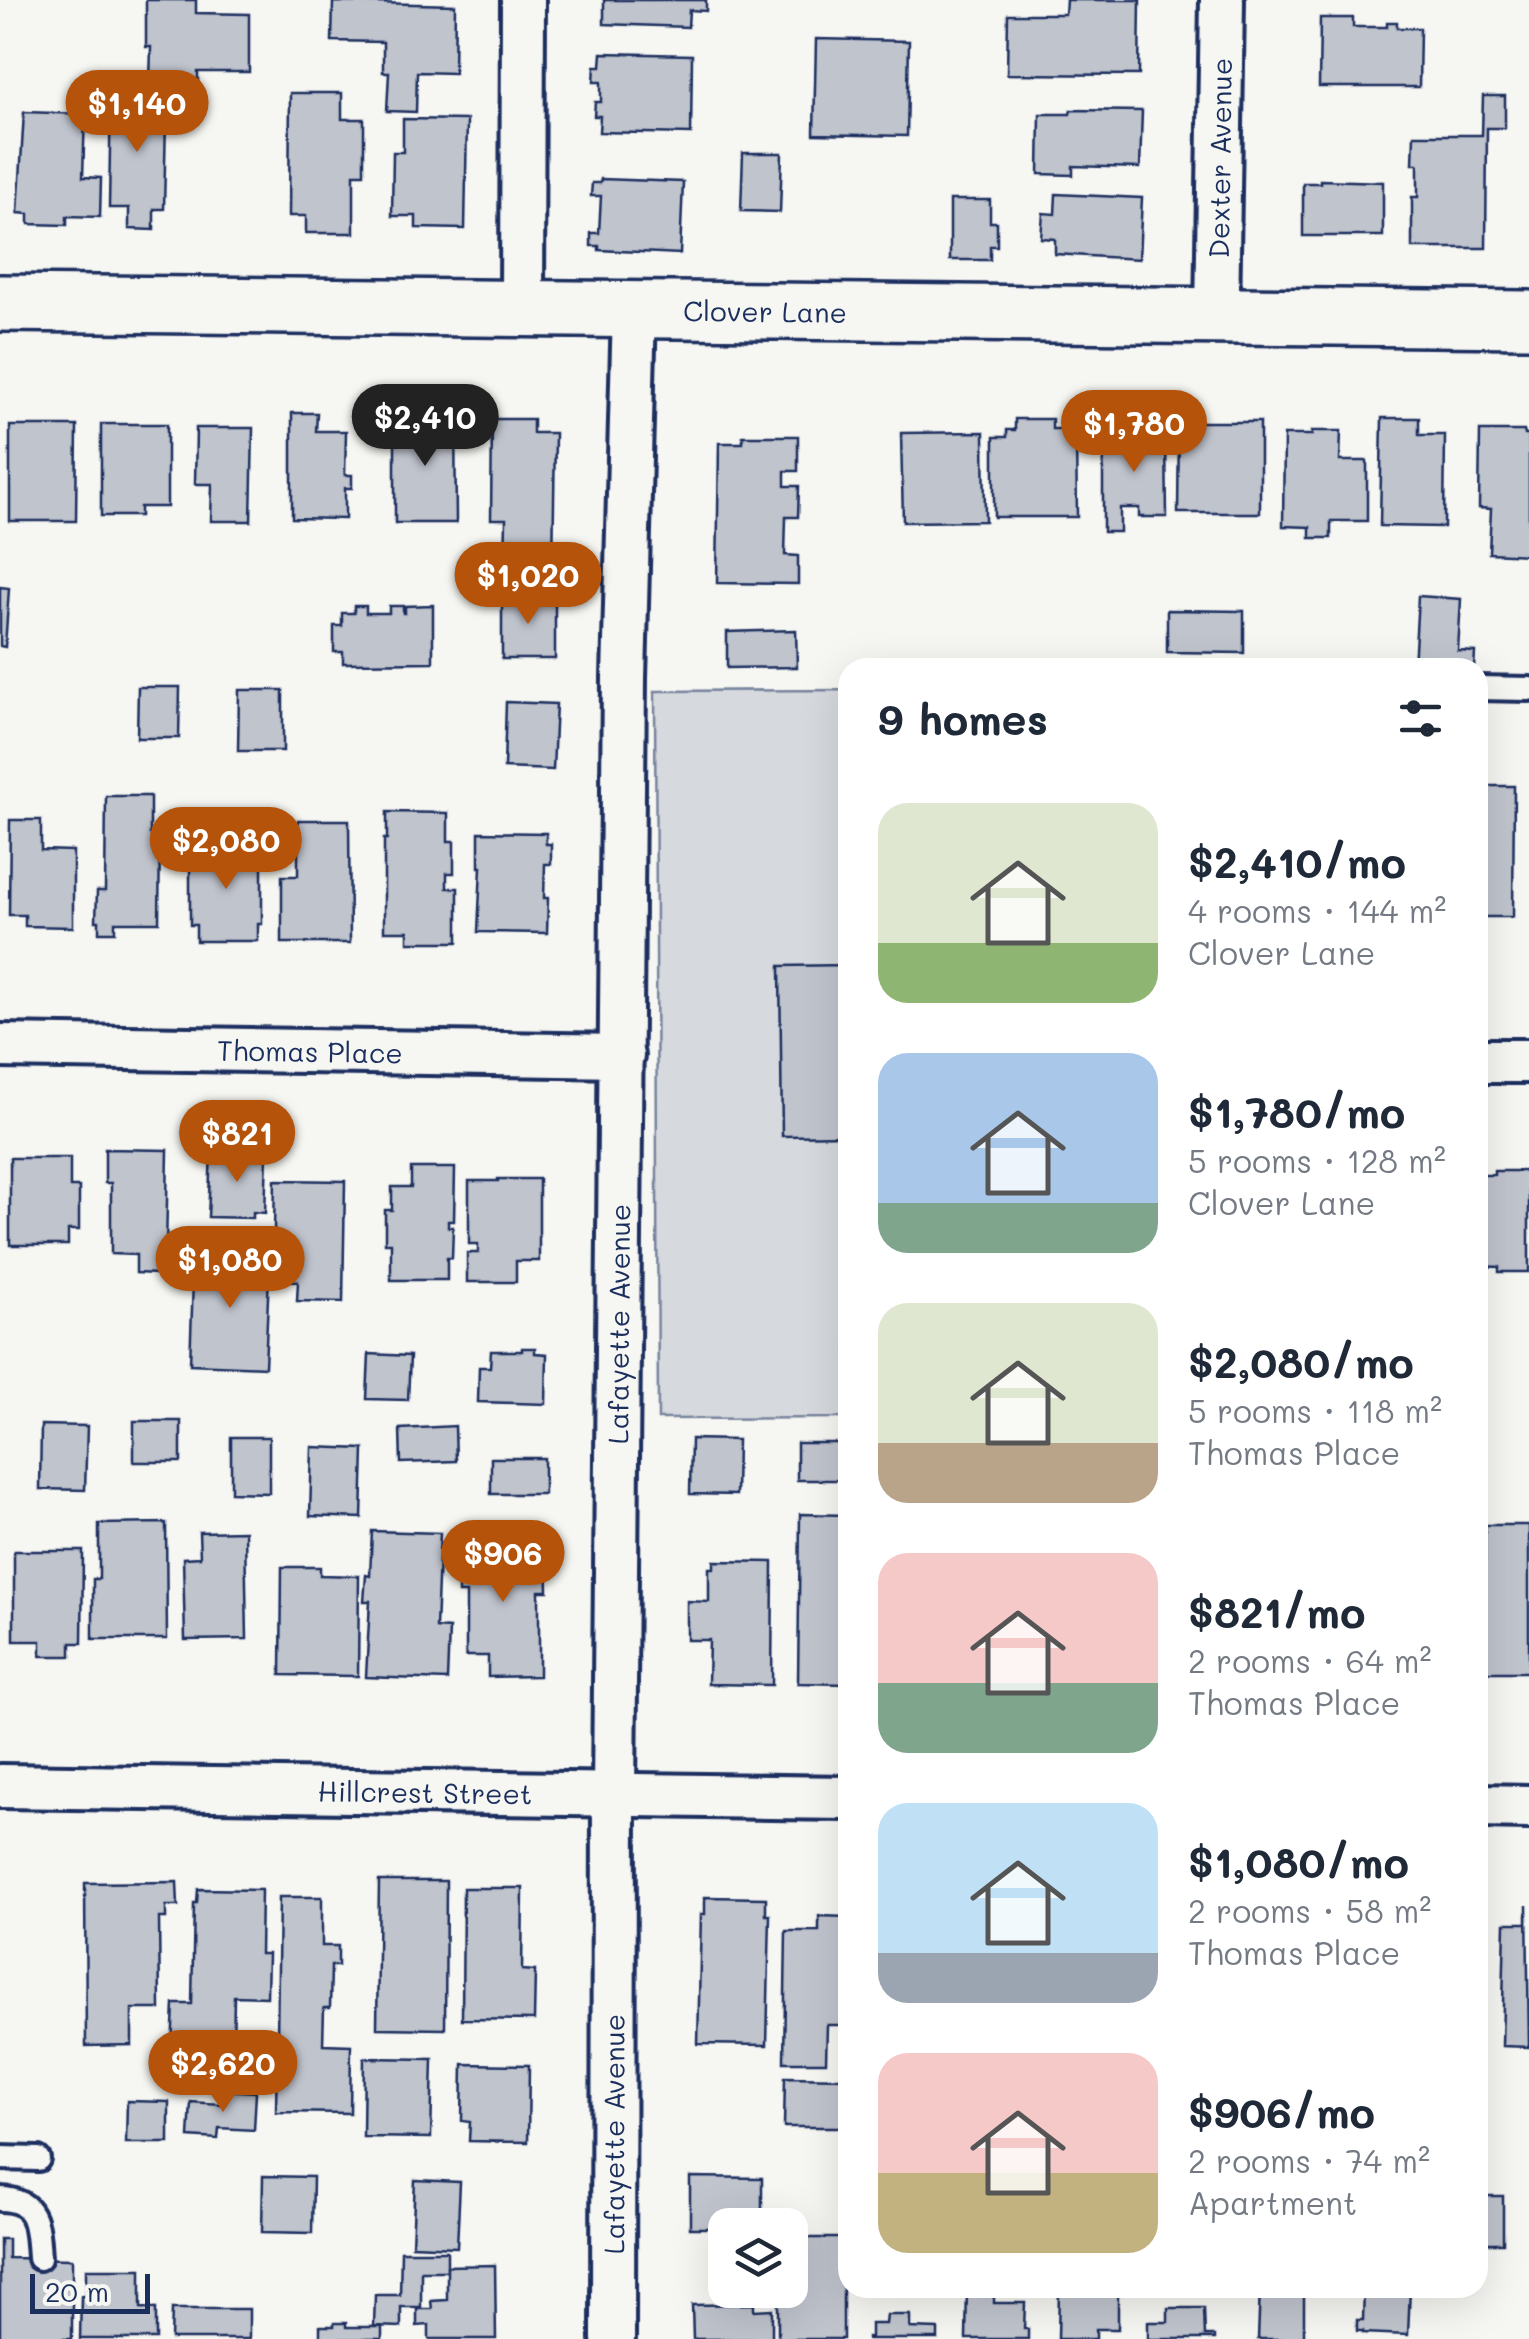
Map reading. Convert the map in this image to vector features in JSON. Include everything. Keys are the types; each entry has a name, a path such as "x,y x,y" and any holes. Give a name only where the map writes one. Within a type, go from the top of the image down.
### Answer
{"street":[{"path":"522,308 524,0"},
{"name":"Dexter Avenue","path":"1218,316 1222,0"},
{"name":"Clover Lane","path":"0,303 1529,319"},
{"name":"Lafayette Avenue","path":"612,2339 624,678 634,310"},
{"name":"Thomas Place","path":"0,1046 622,1056"},
{"path":"1488,1061 1529,1061"},
{"name":"Hillcrest Street","path":"0,1786 838,1798"},
{"path":"1488,1806 1529,1806"}],"lane":[{"path":"1488,688 1529,688"},
{"path":"0,2158 38,2158"},
{"path":"0,2199 28,2207 36,2224 39,2258"}],"shaded area":[{"path":"838,690 838,1418 658,1419 655,691"}],"building":[{"path":"146,0 196,0 196,13 249,14 249,72 198,72 198,83 150,82"},
{"path":"604,0 706,0 706,11 689,10 688,27 604,24"},
{"path":"1066,0 1140,0 1139,75 1007,74 1008,14 1065,14"},
{"path":"333,2 455,5 454,73 417,72 416,112 387,111 389,72 383,72 383,42 332,41"},
{"path":"1320,18 1353,18 1353,27 1387,27 1387,22 1397,22 1397,28 1420,28 1419,87 1319,87"},
{"path":"816,39 909,41 907,136 814,134"},
{"path":"602,53 692,55 691,134 599,132 600,116 594,116 595,102 601,102 601,82 594,82 595,66 601,66"},
{"path":"111,88 152,89 166,119 164,209 154,209 154,230 129,229 129,208 109,208"},
{"path":"290,93 342,93 342,119 364,119 364,174 354,174 354,233 306,233 306,216 289,216"},
{"path":"1483,96 1505,96 1505,128 1487,128 1486,248 1412,248 1412,197 1418,197 1414,135 1482,135"},
{"path":"1071,110 1142,111 1140,168 1073,166 1073,175 1039,174 1040,114 1070,114"},
{"path":"24,112 85,114 83,177 101,178 100,217 67,216 67,225 29,224 29,214 18,213"},
{"path":"403,119 467,120 465,229 416,228 416,216 392,216 393,152 403,152"},
{"path":"743,153 782,153 780,212 741,211"},
{"path":"601,179 683,182 680,254 599,250 599,246 591,246 591,233 599,233 601,196 591,196 592,183 600,183"},
{"path":"1383,182 1383,236 1303,236 1303,183"},
{"path":"1056,194 1142,198 1139,259 1055,254 1055,239 1041,238 1043,213 1055,214"},
{"path":"950,200 990,200 990,222 997,222 997,246 990,246 990,260 950,260"},
{"path":"292,413 317,413 316,431 346,431 345,475 352,475 352,488 345,488 345,519 292,518"},
{"path":"455,414 456,523 395,523 398,415"},
{"path":"1382,418 1419,418 1419,435 1445,435 1444,527 1380,526"},
{"path":"492,419 533,419 533,433 555,433 553,569 505,568 506,519 491,519"},
{"path":"1015,419 1052,419 1052,429 1063,429 1063,436 1076,436 1077,517 994,517 994,437 1007,437 1007,430 1015,430"},
{"path":"1155,422 1163,422 1166,438 1167,517 1139,517 1139,508 1120,508 1120,532 1103,532 1107,429 1143,429 1143,437 1155,437"},
{"path":"1179,422 1260,422 1260,513 1178,513"},
{"path":"101,424 167,424 167,507 140,507 140,516 101,516"},
{"path":"10,426 77,426 76,521 10,521"},
{"path":"196,428 253,428 251,521 211,521 212,484 195,484"},
{"path":"1312,431 1341,431 1340,461 1367,461 1367,521 1331,521 1331,538 1310,538 1310,527 1283,526 1284,435 1312,435"},
{"path":"1480,431 1524,431 1529,435 1529,555 1489,553 1491,509 1479,508"},
{"path":"984,432 985,521 903,522 901,433"},
{"path":"743,436 798,436 798,471 785,471 785,486 799,486 798,517 786,517 785,555 798,556 798,584 717,583 719,443 743,443"},
{"path":"0,587 9,588 5,647 0,646"},
{"path":"502,595 555,595 555,659 502,659"},
{"path":"1418,596 1461,599 1458,651 1475,652 1475,658 1415,658"},
{"path":"433,605 433,662 343,663 343,652 334,652 334,626 342,626 342,613 354,613 354,606 366,606 366,613 389,613 389,606 403,606 405,613 405,606"},
{"path":"1167,610 1244,611 1244,653 1167,652"},
{"path":"796,630 797,667 727,668 727,632"},
{"path":"138,687 180,687 179,738 137,738"},
{"path":"239,690 283,690 283,751 238,751"},
{"path":"506,702 556,704 553,770 504,768"},
{"path":"1488,786 1514,786 1513,917 1488,917"},
{"path":"106,796 150,796 150,834 160,834 159,922 115,922 115,932 99,932 97,891 105,891"},
{"path":"387,812 448,813 448,841 454,841 454,873 447,873 447,888 458,888 458,942 408,942 408,931 384,931"},
{"path":"10,820 41,820 41,850 73,851 73,927 25,926 25,915 9,915"},
{"path":"298,820 349,820 350,943 282,943 282,876 298,876"},
{"path":"479,832 546,833 546,844 551,844 551,864 545,864 547,933 478,932"},
{"path":"190,845 262,845 262,924 258,924 258,941 196,941 196,925 190,925"},
{"path":"838,965 838,1135 782,1136 780,966"},
{"path":"105,1149 168,1150 166,1253 157,1253 157,1274 136,1273 136,1255 111,1254 111,1183 105,1183"},
{"path":"211,1153 267,1155 265,1213 253,1212 253,1218 208,1217"},
{"path":"10,1158 70,1158 70,1187 79,1187 79,1230 68,1230 68,1245 10,1245"},
{"path":"411,1168 455,1168 454,1221 448,1221 448,1227 453,1227 452,1258 447,1258 447,1280 391,1280 391,1243 385,1243 385,1210 392,1210 392,1187 411,1187"},
{"path":"1494,1171 1529,1171 1529,1272 1499,1272 1499,1267 1488,1266 1488,1175 1494,1175"},
{"path":"539,1179 539,1261 516,1261 516,1282 467,1282 467,1253 478,1253 478,1244 469,1244 469,1181"},
{"path":"275,1180 345,1181 343,1302 297,1301 298,1281 273,1280"},
{"path":"208,1246 255,1248 254,1273 269,1274 265,1367 190,1364 193,1280 206,1280"},
{"path":"535,1348 535,1353 547,1354 546,1404 478,1402 479,1367 490,1367 491,1351"},
{"path":"369,1354 410,1356 408,1400 367,1399"},
{"path":"134,1421 181,1421 181,1462 134,1462"},
{"path":"41,1425 87,1426 85,1490 40,1489"},
{"path":"455,1426 456,1461 401,1463 400,1429"},
{"path":"231,1437 269,1437 269,1493 231,1492"},
{"path":"691,1439 737,1440 736,1495 690,1494"},
{"path":"797,1443 838,1443 838,1480 797,1480"},
{"path":"312,1447 364,1449 362,1518 310,1516"},
{"path":"491,1458 544,1458 544,1494 491,1494"},
{"path":"800,1514 838,1515 838,1684 798,1683"},
{"path":"166,1523 167,1639 93,1639 93,1579 99,1579 99,1524"},
{"path":"1488,1525 1529,1525 1529,1672 1488,1672"},
{"path":"245,1531 247,1639 185,1640 183,1558 200,1557 199,1532"},
{"path":"372,1531 440,1533 436,1628 449,1629 447,1680 366,1677 370,1601 364,1601 366,1575 370,1576"},
{"path":"458,1542 496,1542 496,1549 547,1549 548,1591 539,1591 539,1676 488,1677 488,1656 466,1656 466,1593 458,1593"},
{"path":"14,1551 83,1551 82,1643 71,1643 71,1656 41,1656 41,1641 14,1641"},
{"path":"714,1561 773,1562 772,1685 708,1684 709,1640 687,1640 687,1601 709,1602 709,1568 714,1568"},
{"path":"282,1567 320,1567 320,1575 359,1576 358,1676 281,1675"},
{"path":"379,1881 446,1881 445,2029 377,2028"},
{"path":"177,1882 178,1906 166,1906 166,1918 159,1918 160,2009 132,2009 132,2045 86,2046 85,1883"},
{"path":"463,1888 523,1888 522,1970 535,1971 534,2020 462,2019"},
{"path":"198,1889 261,1890 260,1954 268,1954 267,1997 234,1996 233,2051 172,2049 174,2004 192,2004 194,1903"},
{"path":"279,1897 322,1897 322,1946 338,1946 338,1966 331,1966 330,2008 324,2008 323,2044 351,2045 350,2113 276,2112"},
{"path":"705,1897 766,1898 766,1915 770,1915 767,2045 698,2044 701,1914 705,1914"},
{"path":"1527,1905 1529,2047 1502,2046 1505,1923 1527,1923"},
{"path":"819,1916 838,1917 838,2025 827,2025 826,2062 784,2062 786,1931 819,1931"},
{"path":"364,2058 433,2059 431,2138 363,2137"},
{"path":"463,2064 529,2065 528,2142 469,2141 470,2122 462,2121"},
{"path":"785,2077 838,2078 838,2127 784,2127"},
{"path":"221,2090 256,2092 254,2130 219,2128 218,2139 189,2137 191,2102 220,2104"},
{"path":"127,2101 169,2102 169,2143 126,2143"},
{"path":"263,2176 313,2177 312,2233 262,2232"},
{"path":"690,2177 762,2178 762,2208 708,2208 708,2228 690,2228"},
{"path":"415,2180 460,2182 457,2247 412,2245"},
{"path":"1488,2196 1503,2196 1503,2243 1488,2243"},
{"path":"808,2238 838,2238 843,2339 778,2339 778,2308 808,2308"},
{"path":"0,2239 8,2239 8,2258 72,2259 72,2339 0,2339"},
{"path":"401,2251 447,2251 447,2271 421,2271 421,2307 401,2307 401,2327 374,2326 375,2295 400,2295"},
{"path":"495,2265 496,2339 429,2339 429,2325 417,2326 417,2309 432,2309 431,2301 447,2300 447,2266"},
{"path":"86,2269 141,2269 141,2308 156,2309 156,2339 80,2339"},
{"path":"967,2298 1025,2303 1024,2329 1028,2329 1028,2339 966,2339"},
{"path":"1059,2298 1118,2298 1118,2329 1096,2329 1096,2339 1058,2339"},
{"path":"1260,2298 1304,2298 1304,2339 1258,2339"},
{"path":"1364,2298 1410,2298 1408,2335 1357,2331 1357,2320 1363,2320"},
{"path":"692,2305 772,2309 772,2339 693,2339"},
{"path":"1168,2308 1204,2308 1205,2336 1215,2339 1148,2339 1148,2322 1168,2322"},
{"path":"172,2309 249,2309 249,2339 171,2339"},
{"path":"887,2315 910,2315 910,2328 938,2329 938,2339 867,2339 871,2337 871,2324 886,2324"},
{"path":"334,2323 382,2327 382,2339 320,2339 320,2326"}]}
